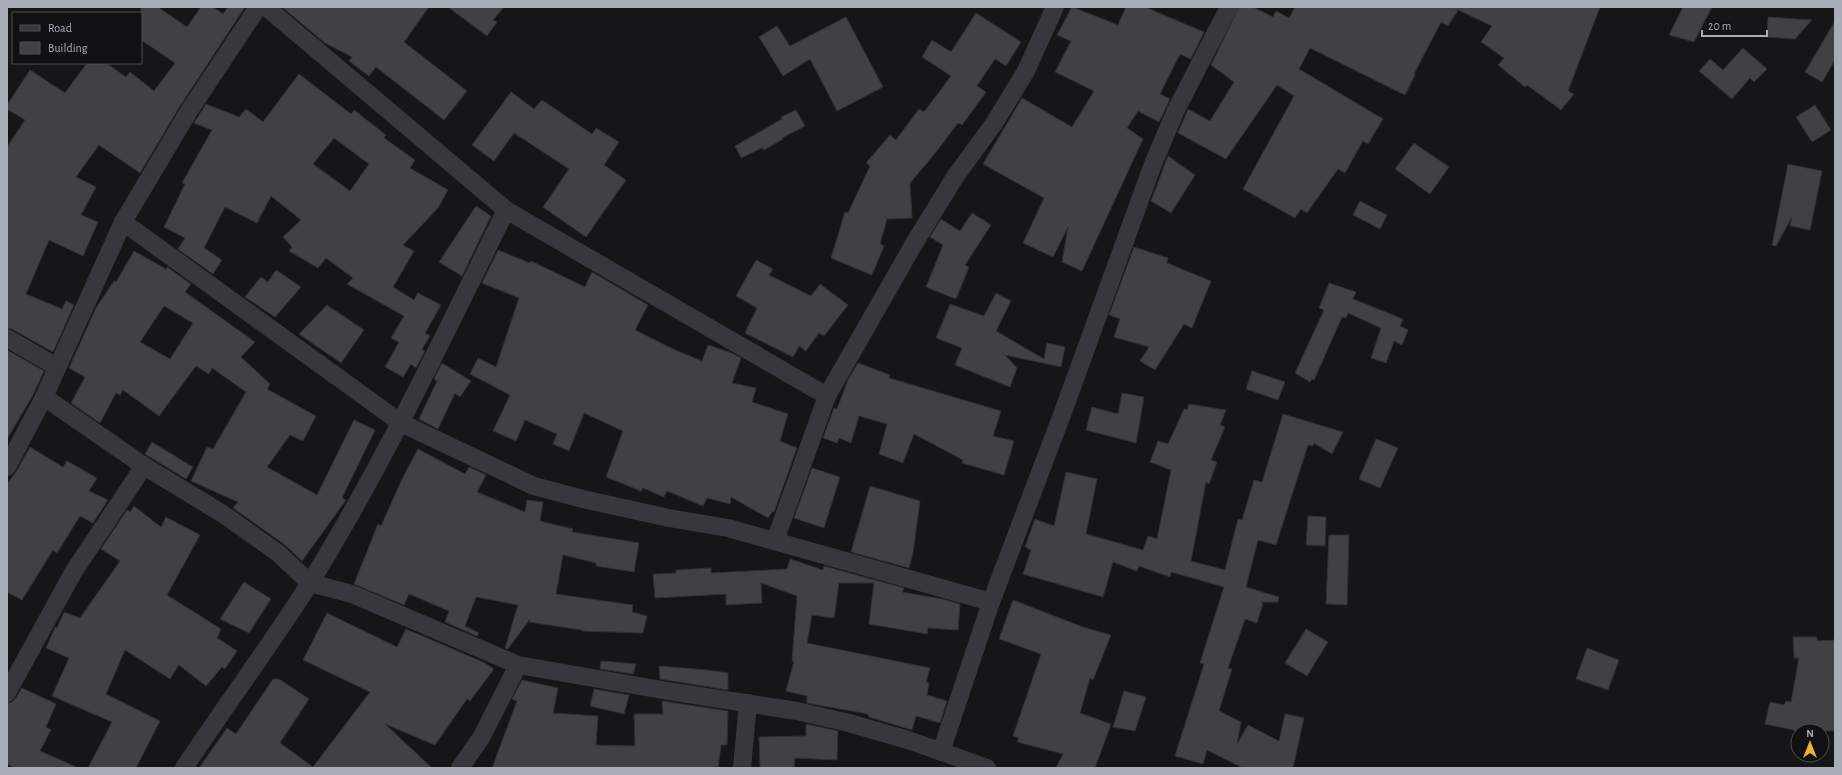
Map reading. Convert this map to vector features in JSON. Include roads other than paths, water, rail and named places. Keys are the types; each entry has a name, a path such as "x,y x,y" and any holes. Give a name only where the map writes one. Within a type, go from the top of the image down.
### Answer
{"street":[{"path":"7,465 44,397 123,222 189,111 258,7"},
{"path":"266,7 506,210 827,396"},
{"path":"775,541 827,396 914,242 955,177 995,122 1026,71 1055,7"},
{"path":"941,752 991,602 1066,405 1153,164 1176,110 1229,7"},
{"path":"184,768 310,583 401,423 506,210"},
{"path":"123,222 401,423 534,486 583,499 669,518 728,528 991,602"},
{"path":"7,338 57,367"},
{"path":"44,397 144,466 223,514 278,553 310,583 352,594 518,665 668,692 797,711 849,723 908,740 987,768"},
{"path":"7,693 74,571 144,466"},
{"path":"460,768 481,738 518,665"},
{"path":"742,768 748,703"}]}
